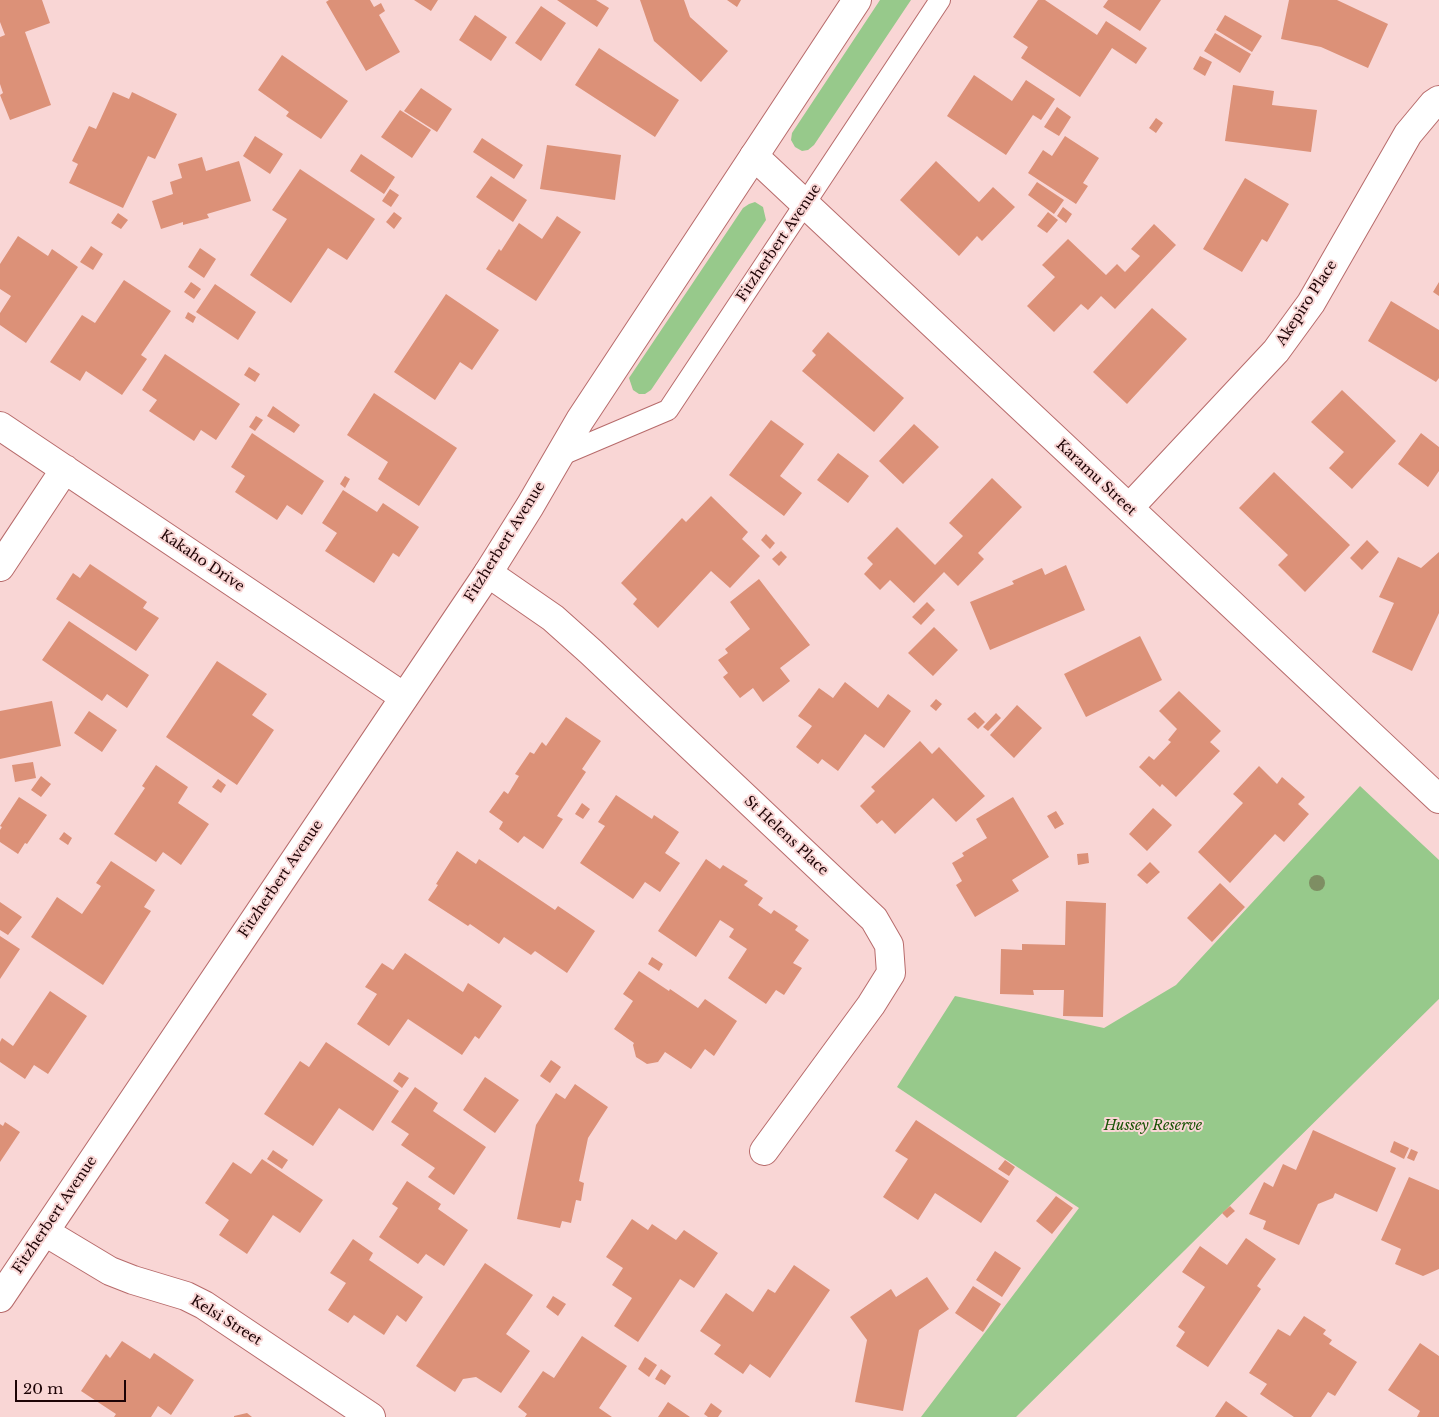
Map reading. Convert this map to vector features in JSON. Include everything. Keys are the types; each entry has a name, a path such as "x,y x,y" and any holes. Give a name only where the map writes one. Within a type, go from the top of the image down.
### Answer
{"street":[{"name":"Fitzherbert Avenue","path":"0,1298 488,573 530,506 590,403 857,0"},
{"name":"Akepiro Place","path":"1129,508 1276,351 1311,302 1408,134 1432,104 1439,100"},
{"name":"Karamu Street","path":"754,156 1439,799"},
{"name":"Kakaho Drive","path":"0,426 404,697"},
{"path":"0,567 65,469"},
{"name":"St Helens Place","path":"488,573 553,618 591,652 874,919 889,944 891,973 871,1005 764,1151"},
{"name":"Kelsi Street","path":"45,1232 110,1271 186,1296 204,1305 371,1417"}],"lane":[{"name":"Fitzherbert Avenue","path":"558,457 668,410 940,0"}],"green space":[{"path":"880,0 911,0 814,145 808,150 802,151 795,147 791,140 792,133"},
{"path":"755,202 763,207 766,220 651,390 645,394 639,394 633,390 629,378 743,208"},
{"name":"Hussey Reserve","path":"1360,786 1439,860 1439,999 1016,1417 921,1417 1079,1208 897,1087 955,996 1104,1028 1176,985"}],"building":[{"path":"0,0 42,0 50,23 25,32 51,105 10,120 0,95 3,93 0,84 0,37 5,35 0,22"},
{"path":"329,0 370,0 374,7 381,3 385,11 379,15 400,52 366,71 326,2"},
{"path":"414,0 438,0 431,11"},
{"path":"557,0 596,0 609,8 597,27"},
{"path":"640,0 684,0 690,17 728,51 701,82 654,41"},
{"path":"727,0 741,0 737,7"},
{"path":"1038,0 1045,0 1097,35 1106,21 1147,48 1136,64 1112,48 1080,97 1021,58 1028,47 1013,37"},
{"path":"1108,0 1161,0 1140,31 1103,7"},
{"path":"1289,0 1337,0 1388,24 1368,68 1321,47 1281,39"},
{"path":"541,6 566,23 541,61 515,43"},
{"path":"475,15 507,37 491,61 459,40"},
{"path":"1225,15 1262,36 1252,52 1216,30"},
{"path":"1215,33 1251,54 1240,73 1204,51"},
{"path":"599,48 679,100 655,137 575,85"},
{"path":"282,55 348,101 321,139 286,116 289,112 258,90"},
{"path":"1200,56 1212,62 1205,76 1193,69"},
{"path":"974,75 1012,101 1026,80 1055,99 1041,120 1033,115 1006,155 947,116"},
{"path":"1233,85 1274,91 1272,105 1317,110 1311,152 1225,141"},
{"path":"421,88 452,109 437,132 404,111"},
{"path":"113,92 129,99 132,92 177,114 155,159 148,156 123,208 69,183 78,164 72,161 89,126 96,129"},
{"path":"1057,107 1071,117 1059,136 1044,127"},
{"path":"400,110 431,130 412,158 381,137"},
{"path":"1156,118 1163,123 1156,133 1149,128"},
{"path":"255,136 283,154 270,174 243,156"},
{"path":"1065,136 1099,158 1083,183 1088,186 1076,204 1028,173 1043,150 1052,156"},
{"path":"482,138 523,165 514,179 473,152"},
{"path":"547,145 621,155 615,200 540,189"},
{"path":"361,154 395,177 384,194 350,171"},
{"path":"202,157 206,171 239,161 251,201 207,214 209,218 183,225 183,222 161,229 152,201 173,194 170,182 182,178 178,164"},
{"path":"936,161 979,202 993,187 1015,207 982,241 977,236 959,256 900,200"},
{"path":"300,169 375,219 347,260 328,248 291,303 250,275 287,219 272,210"},
{"path":"491,176 527,200 513,222 476,197"},
{"path":"1245,178 1289,204 1267,242 1262,239 1242,272 1203,249"},
{"path":"1037,182 1064,200 1054,214 1028,195"},
{"path":"390,189 399,195 391,207 382,201"},
{"path":"1063,207 1072,214 1066,223 1057,216"},
{"path":"394,212 402,218 394,229 386,222"},
{"path":"1048,212 1058,220 1047,233 1037,226"},
{"path":"118,213 128,220 121,229 111,223"},
{"path":"557,216 581,232 536,301 486,269 499,249 501,251 519,223 542,239"},
{"path":"1154,224 1176,245 1115,309 1101,296 1088,310 1081,304 1054,332 1027,306 1055,277 1042,265 1068,239 1106,275 1117,264 1125,272 1140,256 1131,249"},
{"path":"18,236 48,256 52,249 78,267 26,343 0,325 0,313 11,296 0,289 0,264"},
{"path":"91,246 103,254 93,270 80,262"},
{"path":"200,248 216,259 204,278 188,267"},
{"path":"124,280 171,311 141,355 147,359 122,395 86,371 80,381 50,362 82,315 95,323"},
{"path":"191,282 201,289 194,299 184,292"},
{"path":"1439,282 1439,296 1433,292"},
{"path":"215,284 256,312 238,340 196,312"},
{"path":"446,294 499,330 472,370 460,362 435,400 394,372"},
{"path":"1391,301 1439,330 1439,378 1436,382 1368,341"},
{"path":"1152,308 1187,339 1127,404 1093,372"},
{"path":"188,312 196,317 193,323 185,318"},
{"path":"828,332 904,398 874,432 802,371 816,355 812,351"},
{"path":"165,354 240,404 216,440 201,430 194,441 149,411 157,400 142,390"},
{"path":"249,367 260,374 255,382 244,375"},
{"path":"1342,390 1396,441 1352,489 1329,468 1344,452 1311,422"},
{"path":"374,393 457,448 419,506 378,479 388,462 347,435"},
{"path":"273,406 300,425 294,433 267,416"},
{"path":"256,416 263,420 255,431 249,427"},
{"path":"771,420 804,444 780,476 802,493 784,516 729,475"},
{"path":"914,424 939,447 903,484 879,461"},
{"path":"252,433 324,481 302,515 287,505 277,520 235,492 245,476 231,467"},
{"path":"1421,433 1439,447 1439,471 1428,487 1398,464"},
{"path":"838,453 869,476 848,503 817,480"},
{"path":"1274,472 1350,545 1305,592 1278,565 1288,555 1239,508"},
{"path":"345,476 350,479 345,488 340,484"},
{"path":"992,478 1022,507 978,553 984,559 958,586 944,572 914,603 890,580 880,590 864,574 873,564 867,558 897,527 935,565 963,536 949,523"},
{"path":"343,490 377,512 383,503 419,527 399,557 393,553 374,583 325,551 337,533 322,523"},
{"path":"711,496 748,532 742,539 760,556 730,588 711,571 658,628 633,604 637,599 621,583 682,518 686,522"},
{"path":"766,534 775,543 770,549 761,540"},
{"path":"1367,540 1379,552 1362,570 1350,558"},
{"path":"781,551 787,557 779,566 772,559"},
{"path":"1439,552 1439,613 1412,671 1372,652 1394,603 1379,597 1398,557 1421,568"},
{"path":"90,564 147,602 143,608 159,618 136,651 56,599 73,573 80,578"},
{"path":"1066,565 1085,610 990,650 970,602 1014,584 1012,581 1042,568 1045,575"},
{"path":"759,579 810,645 780,668 790,681 763,702 753,688 740,698 723,677 728,673 718,660 728,653 725,649 750,629 730,602"},
{"path":"927,602 935,610 921,625 912,617"},
{"path":"69,621 149,675 127,708 107,694 102,701 42,660"},
{"path":"934,627 958,650 933,676 908,653"},
{"path":"1140,636 1162,680 1086,717 1064,674"},
{"path":"217,661 267,694 252,715 274,730 237,785 166,737"},
{"path":"845,682 878,708 888,694 911,711 884,748 865,734 838,771 822,759 818,764 796,747 812,726 798,716 819,688 833,698"},
{"path":"1179,691 1221,731 1210,742 1220,751 1176,797 1162,784 1160,787 1139,767 1149,756 1154,760 1171,742 1168,740 1177,729 1159,711"},
{"path":"936,699 942,704 936,711 930,706"},
{"path":"52,701 61,746 0,759 0,711"},
{"path":"1017,705 1042,728 1014,758 990,735"},
{"path":"89,711 117,730 102,752 74,733"},
{"path":"975,712 985,722 978,729 967,719"},
{"path":"996,713 1001,718 988,731 983,727"},
{"path":"566,717 601,741 582,769 586,772 557,816 563,819 543,849 524,836 518,843 499,829 503,822 489,812 504,791 508,794 519,776 515,774 530,752 534,754 542,742 546,746"},
{"path":"920,741 932,754 939,747 985,796 956,822 933,798 895,834 882,820 877,824 860,806 875,791 871,787"},
{"path":"33,762 36,778 15,782 12,765"},
{"path":"156,765 188,787 178,803 209,824 181,865 163,852 156,862 114,834 145,788 142,786"},
{"path":"1259,766 1277,784 1282,777 1305,797 1298,804 1309,814 1284,842 1275,834 1230,883 1198,852 1243,803 1233,794"},
{"path":"41,776 51,784 41,797 31,790"},
{"path":"218,779 226,785 221,793 212,787"},
{"path":"616,795 652,819 654,815 679,832 665,853 680,863 660,892 645,882 633,899 580,863 605,826 598,822"},
{"path":"19,797 47,815 18,854 0,842 0,830 2,827 0,826"},
{"path":"1013,797 1049,857 1012,880 1019,891 975,917 956,885 962,881 952,863 964,856 962,853 987,838 976,819"},
{"path":"582,803 590,809 583,819 575,814"},
{"path":"1153,808 1172,825 1147,851 1129,834"},
{"path":"1056,811 1064,824 1055,829 1047,816"},
{"path":"64,832 72,838 68,845 59,839"},
{"path":"457,851 476,864 479,859 555,910 558,906 595,931 567,973 535,951 531,955 504,937 499,944 470,924 468,926 428,900"},
{"path":"1088,853 1089,863 1078,865 1077,854"},
{"path":"706,859 720,869 723,865 748,881 744,885 763,898 758,905 771,914 774,910 798,926 795,930 809,940 793,963 802,968 784,995 776,990 766,1004 728,978 747,949 729,937 734,929 720,920 696,957 658,931"},
{"path":"111,861 155,890 144,907 151,911 103,985 31,937 57,897 82,914 101,886 96,883"},
{"path":"1150,862 1160,872 1147,884 1137,875"},
{"path":"1220,883 1245,907 1212,942 1187,918"},
{"path":"1066,901 1106,903 1103,1017 1063,1016 1064,990 1033,990 1034,995 1000,994 1001,949 1022,950 1022,944 1065,945"},
{"path":"0,902 22,917 8,935 0,930"},
{"path":"0,936 20,949 0,979"},
{"path":"405,953 463,992 468,983 502,1006 479,1039 475,1036 462,1055 408,1019 389,1046 357,1024 377,994 365,987 382,963 393,970"},
{"path":"652,957 663,964 659,971 648,964"},
{"path":"639,971 698,1008 705,999 737,1021 714,1056 705,1049 691,1069 665,1052 658,1062 647,1064 636,1057 634,1043 614,1029 633,1001 623,994"},
{"path":"50,991 87,1016 48,1074 34,1065 25,1079 0,1062 0,1042 2,1038 13,1046"},
{"path":"326,1042 399,1091 373,1131 339,1108 313,1146 264,1114 300,1061 309,1067"},
{"path":"551,1060 561,1067 550,1083 540,1076"},
{"path":"399,1072 409,1078 402,1088 393,1081"},
{"path":"485,1077 519,1100 495,1133 463,1110"},
{"path":"575,1084 608,1107 588,1138 579,1181 584,1183 581,1201 576,1200 571,1223 562,1221 560,1228 517,1219 536,1125 556,1093 565,1099"},
{"path":"415,1087 438,1103 433,1111 486,1147 454,1195 428,1177 435,1168 401,1145 409,1134 391,1122"},
{"path":"916,1120 1009,1181 981,1223 935,1193 918,1220 883,1197 908,1159 895,1151"},
{"path":"5,1122 20,1132 0,1162 0,1124 3,1126"},
{"path":"1313,1130 1396,1168 1377,1212 1335,1193 1333,1198 1318,1204 1299,1245 1263,1229 1266,1221 1249,1214 1264,1182 1273,1187 1283,1164 1296,1170"},
{"path":"1394,1141 1409,1148 1404,1159 1390,1152"},
{"path":"1411,1149 1418,1152 1414,1161 1407,1158"},
{"path":"273,1150 288,1160 282,1169 267,1159"},
{"path":"262,1159 323,1200 300,1233 273,1215 247,1254 219,1235 229,1220 205,1203 233,1162 251,1174"},
{"path":"1005,1160 1015,1167 1009,1176 998,1169"},
{"path":"1409,1177 1439,1190 1439,1269 1423,1276 1395,1264 1401,1249 1381,1240"},
{"path":"407,1181 441,1204 438,1209 468,1230 444,1266 426,1254 418,1264 379,1237 398,1208 392,1204"},
{"path":"1056,1196 1073,1208 1052,1234 1036,1221"},
{"path":"1230,1206 1235,1211 1227,1218 1222,1213"},
{"path":"632,1219 648,1230 652,1224 676,1240 684,1230 718,1253 694,1288 680,1279 638,1342 614,1326 632,1298 612,1285 623,1268 606,1257"},
{"path":"1246,1238 1276,1259 1257,1286 1261,1289 1208,1367 1176,1346 1185,1332 1178,1327 1205,1287 1182,1272 1200,1246 1227,1265"},
{"path":"353,1239 373,1253 369,1260 423,1297 406,1322 397,1315 384,1335 354,1315 348,1323 328,1310 346,1283 330,1273"},
{"path":"995,1251 1021,1268 1002,1297 976,1280"},
{"path":"485,1263 533,1295 506,1334 530,1351 501,1393 476,1377 463,1379 455,1392 416,1366"},
{"path":"794,1265 830,1290 770,1378 750,1364 743,1374 714,1354 721,1345 700,1331 726,1293 753,1312 768,1289 775,1293"},
{"path":"927,1277 949,1309 919,1330 903,1411 855,1402 867,1340 850,1317 891,1289 896,1297"},
{"path":"973,1286 1001,1304 983,1332 955,1313"},
{"path":"553,1296 566,1304 558,1316 546,1307"},
{"path":"1304,1316 1326,1330 1323,1334 1332,1340 1329,1344 1357,1362 1335,1396 1328,1392 1311,1417 1294,1417 1260,1394 1267,1384 1249,1373 1278,1329 1290,1336"},
{"path":"582,1336 627,1366 599,1408 612,1417 525,1417 527,1414 518,1407 543,1371 554,1378"},
{"path":"122,1341 150,1359 154,1353 194,1380 171,1415 158,1406 151,1417 114,1417 116,1414 81,1391 106,1354 110,1358"},
{"path":"1420,1343 1439,1356 1439,1417 1417,1417 1420,1411 1388,1390"},
{"path":"645,1357 657,1365 649,1377 638,1369"},
{"path":"661,1369 671,1376 665,1385 655,1379"},
{"path":"1226,1401 1248,1417 1215,1417"},
{"path":"668,1402 690,1417 658,1417"},
{"path":"711,1403 722,1411 718,1417 708,1417 704,1414"},
{"path":"247,1413 252,1417 234,1417 234,1416"}]}
